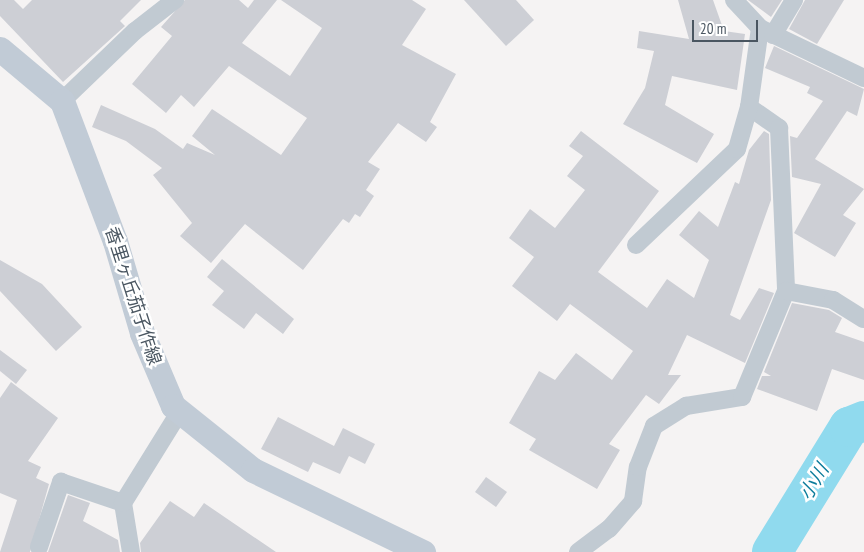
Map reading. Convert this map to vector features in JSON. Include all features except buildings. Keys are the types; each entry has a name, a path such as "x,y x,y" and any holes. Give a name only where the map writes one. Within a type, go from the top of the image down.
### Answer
{"street":[{"path":"62,101 135,31 175,0"},
{"path":"734,0 767,32 864,78"},
{"path":"636,245 737,149 767,32 794,0"},
{"name":"香里ヶ丘茄子作線","path":"0,49 62,101 116,240 142,333 173,406 253,470 424,552"},
{"path":"578,552 609,529 633,500 638,467 654,426 686,406 742,397 786,291 779,128 749,107"},
{"path":"786,291 833,300 864,319"},
{"path":"131,552 123,503 180,411"},
{"path":"39,547 61,482 123,503"}],"waterway":[{"name":"小川","path":"772,552 849,427 864,421"}]}
